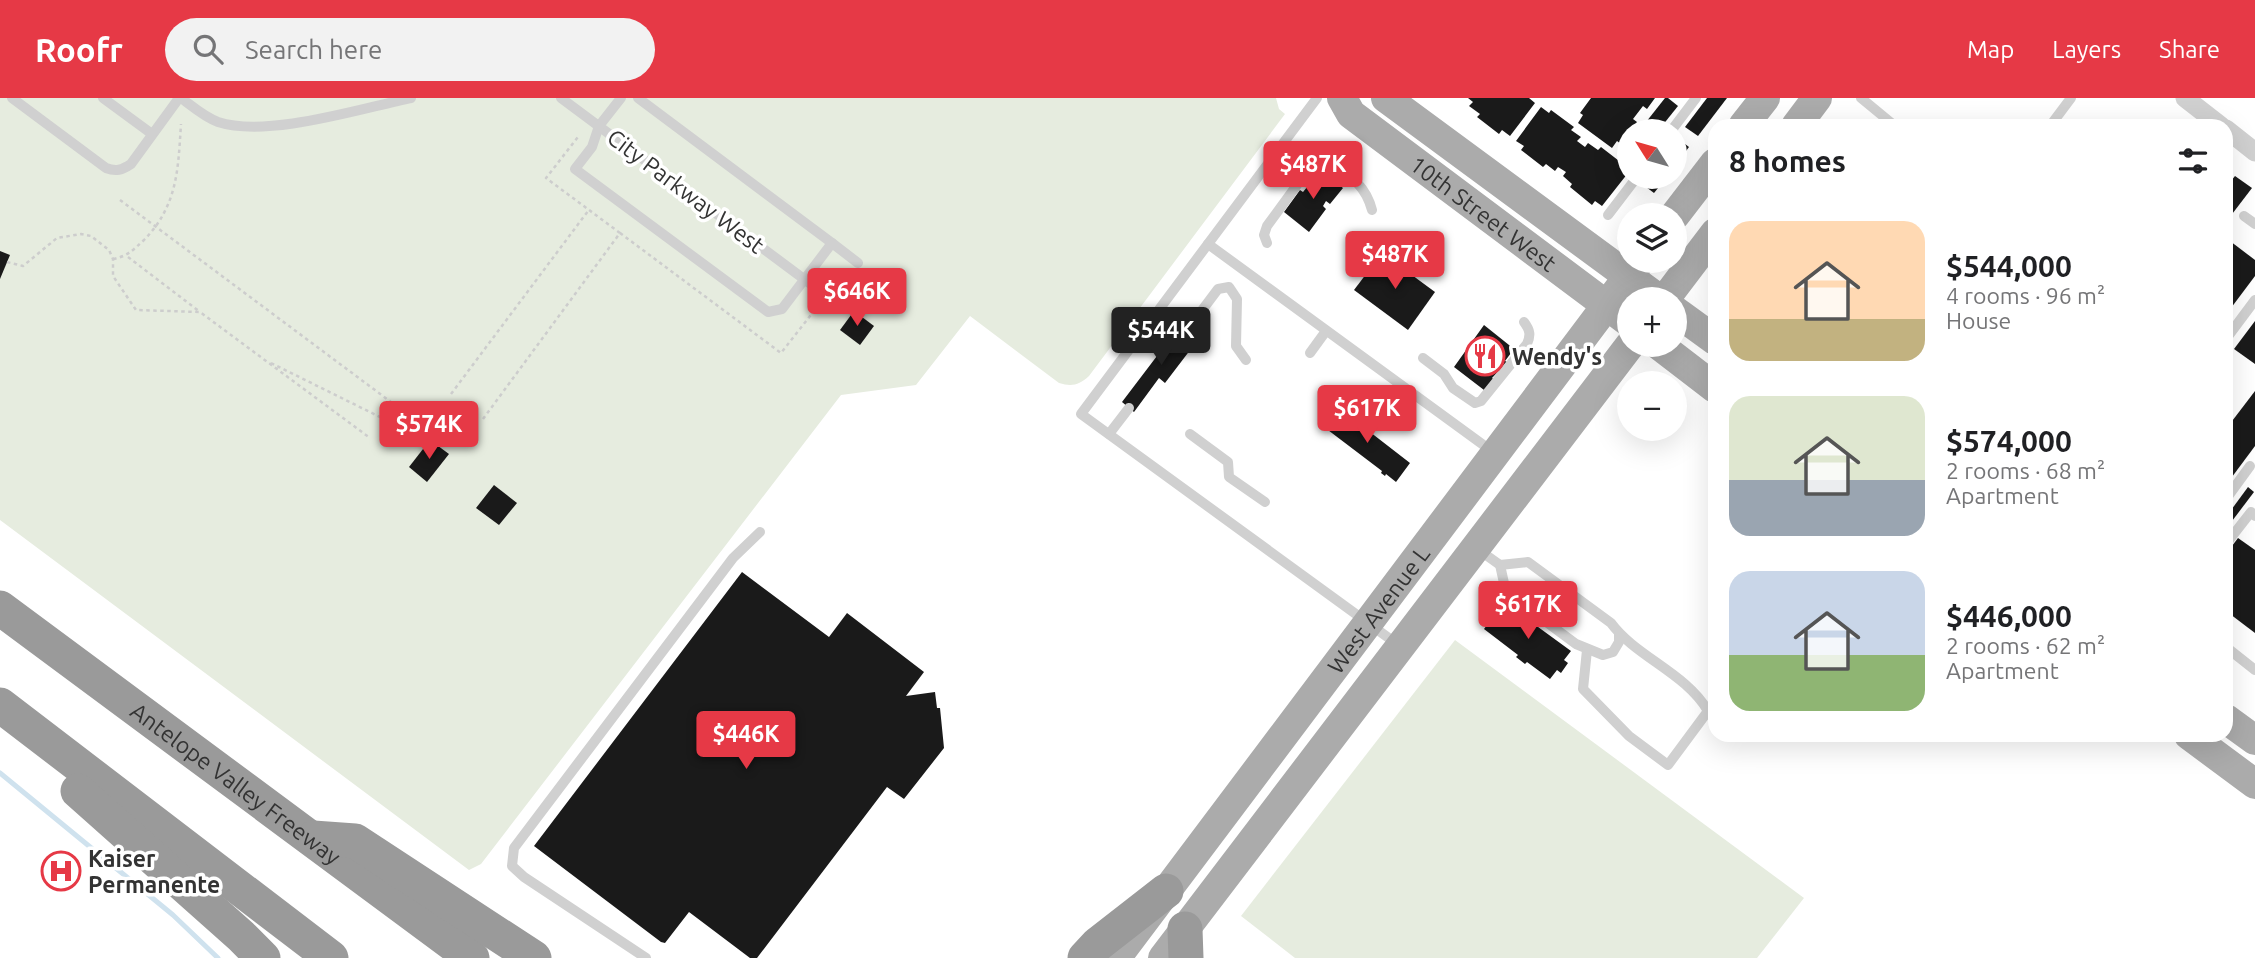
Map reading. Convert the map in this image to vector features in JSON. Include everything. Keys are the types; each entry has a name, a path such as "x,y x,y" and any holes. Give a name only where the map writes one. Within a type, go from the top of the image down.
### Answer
{"highway":[{"name":"Antelope Valley Freeway","path":"0,608 472,958"},
{"path":"0,705 331,958"},
{"path":"0,717 19,739 263,958"},
{"path":"310,838 355,841 534,958"},
{"path":"1085,958 1098,944 1166,891"}],"main road":[{"name":"10th Street West","path":"1342,98 1350,114 1617,312"},
{"name":"10th Street West","path":"1386,98 1617,256"},
{"path":"1748,119 1765,98"},
{"path":"1801,119 1817,98"},
{"path":"1684,203 1708,172"},
{"path":"1674,287 1708,242"},
{"name":"10th Street West","path":"1638,273 1649,287"},
{"name":"West Avenue L","path":"1116,958 1495,453 1617,314"},
{"path":"1687,320 1708,335"},
{"name":"West Avenue L","path":"1163,958 1186,944 1401,646 1621,357"},
{"path":"1675,357 1708,383"},
{"path":"2233,724 2255,740"},
{"path":"2198,742 2255,784"}],"street":[{"path":"2185,98 2212,119"},
{"path":"2233,135 2255,152"}],"lane":[{"path":"12,98 106,168 114,171 131,164 180,98 214,121 244,127 285,125 411,98"},
{"path":"103,98 152,134"},
{"name":"City Parkway West","path":"561,98 808,282"},
{"path":"621,98 599,126 592,147 575,169 768,312 782,309 808,282 832,243"},
{"path":"638,98 858,262"},
{"path":"1317,98 1081,414 1401,646"},
{"path":"1680,119 1696,98"},
{"path":"1861,98 1886,119"},
{"path":"2055,119 2071,98"},
{"path":"1267,243 1264,235 1267,226 1316,162 1327,161 1362,186 1369,196 1372,210"},
{"path":"1608,215 1628,189"},
{"path":"2244,216 2255,224"},
{"path":"1208,244 1495,453"},
{"path":"1185,332 1218,289 1229,287 1237,299 1236,346 1246,360"},
{"path":"2233,330 2255,300"},
{"path":"1423,358 1444,374 1453,388 1465,398 1475,403 1481,401 1488,396 1527,344 1530,338 1529,329 1524,322"},
{"path":"1310,354 1326,331"},
{"path":"1109,434 1129,408"},
{"path":"1190,434 1228,462 1229,477 1265,502"},
{"path":"2233,490 2254,465"},
{"path":"2233,535 2250,512 2255,516"},
{"path":"646,958 524,877 512,866 514,848 733,558 761,532"},
{"path":"1476,547 1500,565 1506,592 1587,650 1603,654 1613,652 1619,642 1619,634"},
{"path":"1500,565 1528,562 1611,623 1619,634 1702,700 1708,711 1668,765 1629,736 1583,688 1587,650"},
{"path":"2233,653 2255,670"}],"path":[{"path":"113,259 127,257 156,227 173,195 181,124"},
{"path":"120,200 395,405"},
{"path":"451,394 588,211 782,353 814,311"},
{"path":"483,419 620,233"},
{"path":"7,262 23,266 57,238 81,234 91,236 109,250 113,259 113,276 136,310 200,312"},
{"path":"127,257 370,438"},
{"path":"264,360 384,419"}],"shaded area":[{"path":"0,98 1276,98 1279,109 1285,114 1089,376 1082,381 1072,385 1059,383 970,316 916,385 841,395 481,864 469,870 0,520"},
{"path":"1455,640 1804,898 1757,958 1295,958 1241,916"}],"building":[{"path":"1468,98 1529,98 1535,103 1510,136 1502,130 1499,134 1477,117 1480,114 1469,106 1473,102"},
{"path":"1591,98 1655,98 1647,109 1643,106 1633,119 1617,119 1617,141 1612,148 1578,123 1583,115 1580,113"},
{"path":"1665,98 1678,106 1668,119 1648,119"},
{"path":"1707,98 1727,98 1711,119 1708,119 1698,136 1687,128 1687,124"},
{"path":"1541,107 1549,113 1551,110 1574,127 1571,130 1581,137 1577,141 1585,147 1588,143 1598,150 1601,147 1617,159 1617,187 1602,206 1595,201 1592,205 1570,187 1572,184 1563,176 1566,172 1558,167 1555,171 1546,164 1543,167 1521,150 1524,146 1516,141"},
{"path":"1321,170 1343,188 1330,204 1326,201 1323,206 1326,209 1309,232 1284,212 1300,190 1303,192"},
{"path":"2235,176 2252,188 2233,213"},
{"path":"2233,243 2255,260 2255,276 2233,305"},
{"path":"0,251 10,255 0,279"},
{"path":"1382,253 1435,292 1408,330 1354,290"},
{"path":"854,311 874,326 860,345 840,330"},
{"path":"2255,321 2255,364 2234,349"},
{"name":"Wendy's","path":"1484,325 1514,349 1505,361 1507,362 1492,378 1495,380 1484,390 1454,367"},
{"path":"1179,327 1197,341 1165,383 1159,378 1134,412 1122,402"},
{"path":"2255,391 2255,446 2233,476 2233,420"},
{"path":"1339,408 1410,463 1396,482 1324,427"},
{"path":"430,440 449,454 427,482 409,467"},
{"path":"494,485 517,503 499,525 476,508"},
{"path":"2248,487 2254,492 2233,520 2233,507"},
{"path":"2238,538 2255,550 2255,633 2233,616 2233,545"},
{"path":"742,572 829,637 847,613 924,672 906,696 935,692 937,708 940,708 944,748 904,799 887,787 757,958 750,958 689,912 665,943 661,942 534,846"},
{"path":"1504,602 1571,651 1564,660 1568,663 1561,673 1557,670 1550,679 1527,662 1525,664 1516,657 1518,655 1484,629"}],"waterway":[{"path":"0,773 173,915 218,958"}],"place":[{"name":"Wendy's","path":"1485,356"},
{"name":"Kaiser Permanente","path":"61,871"}]}
